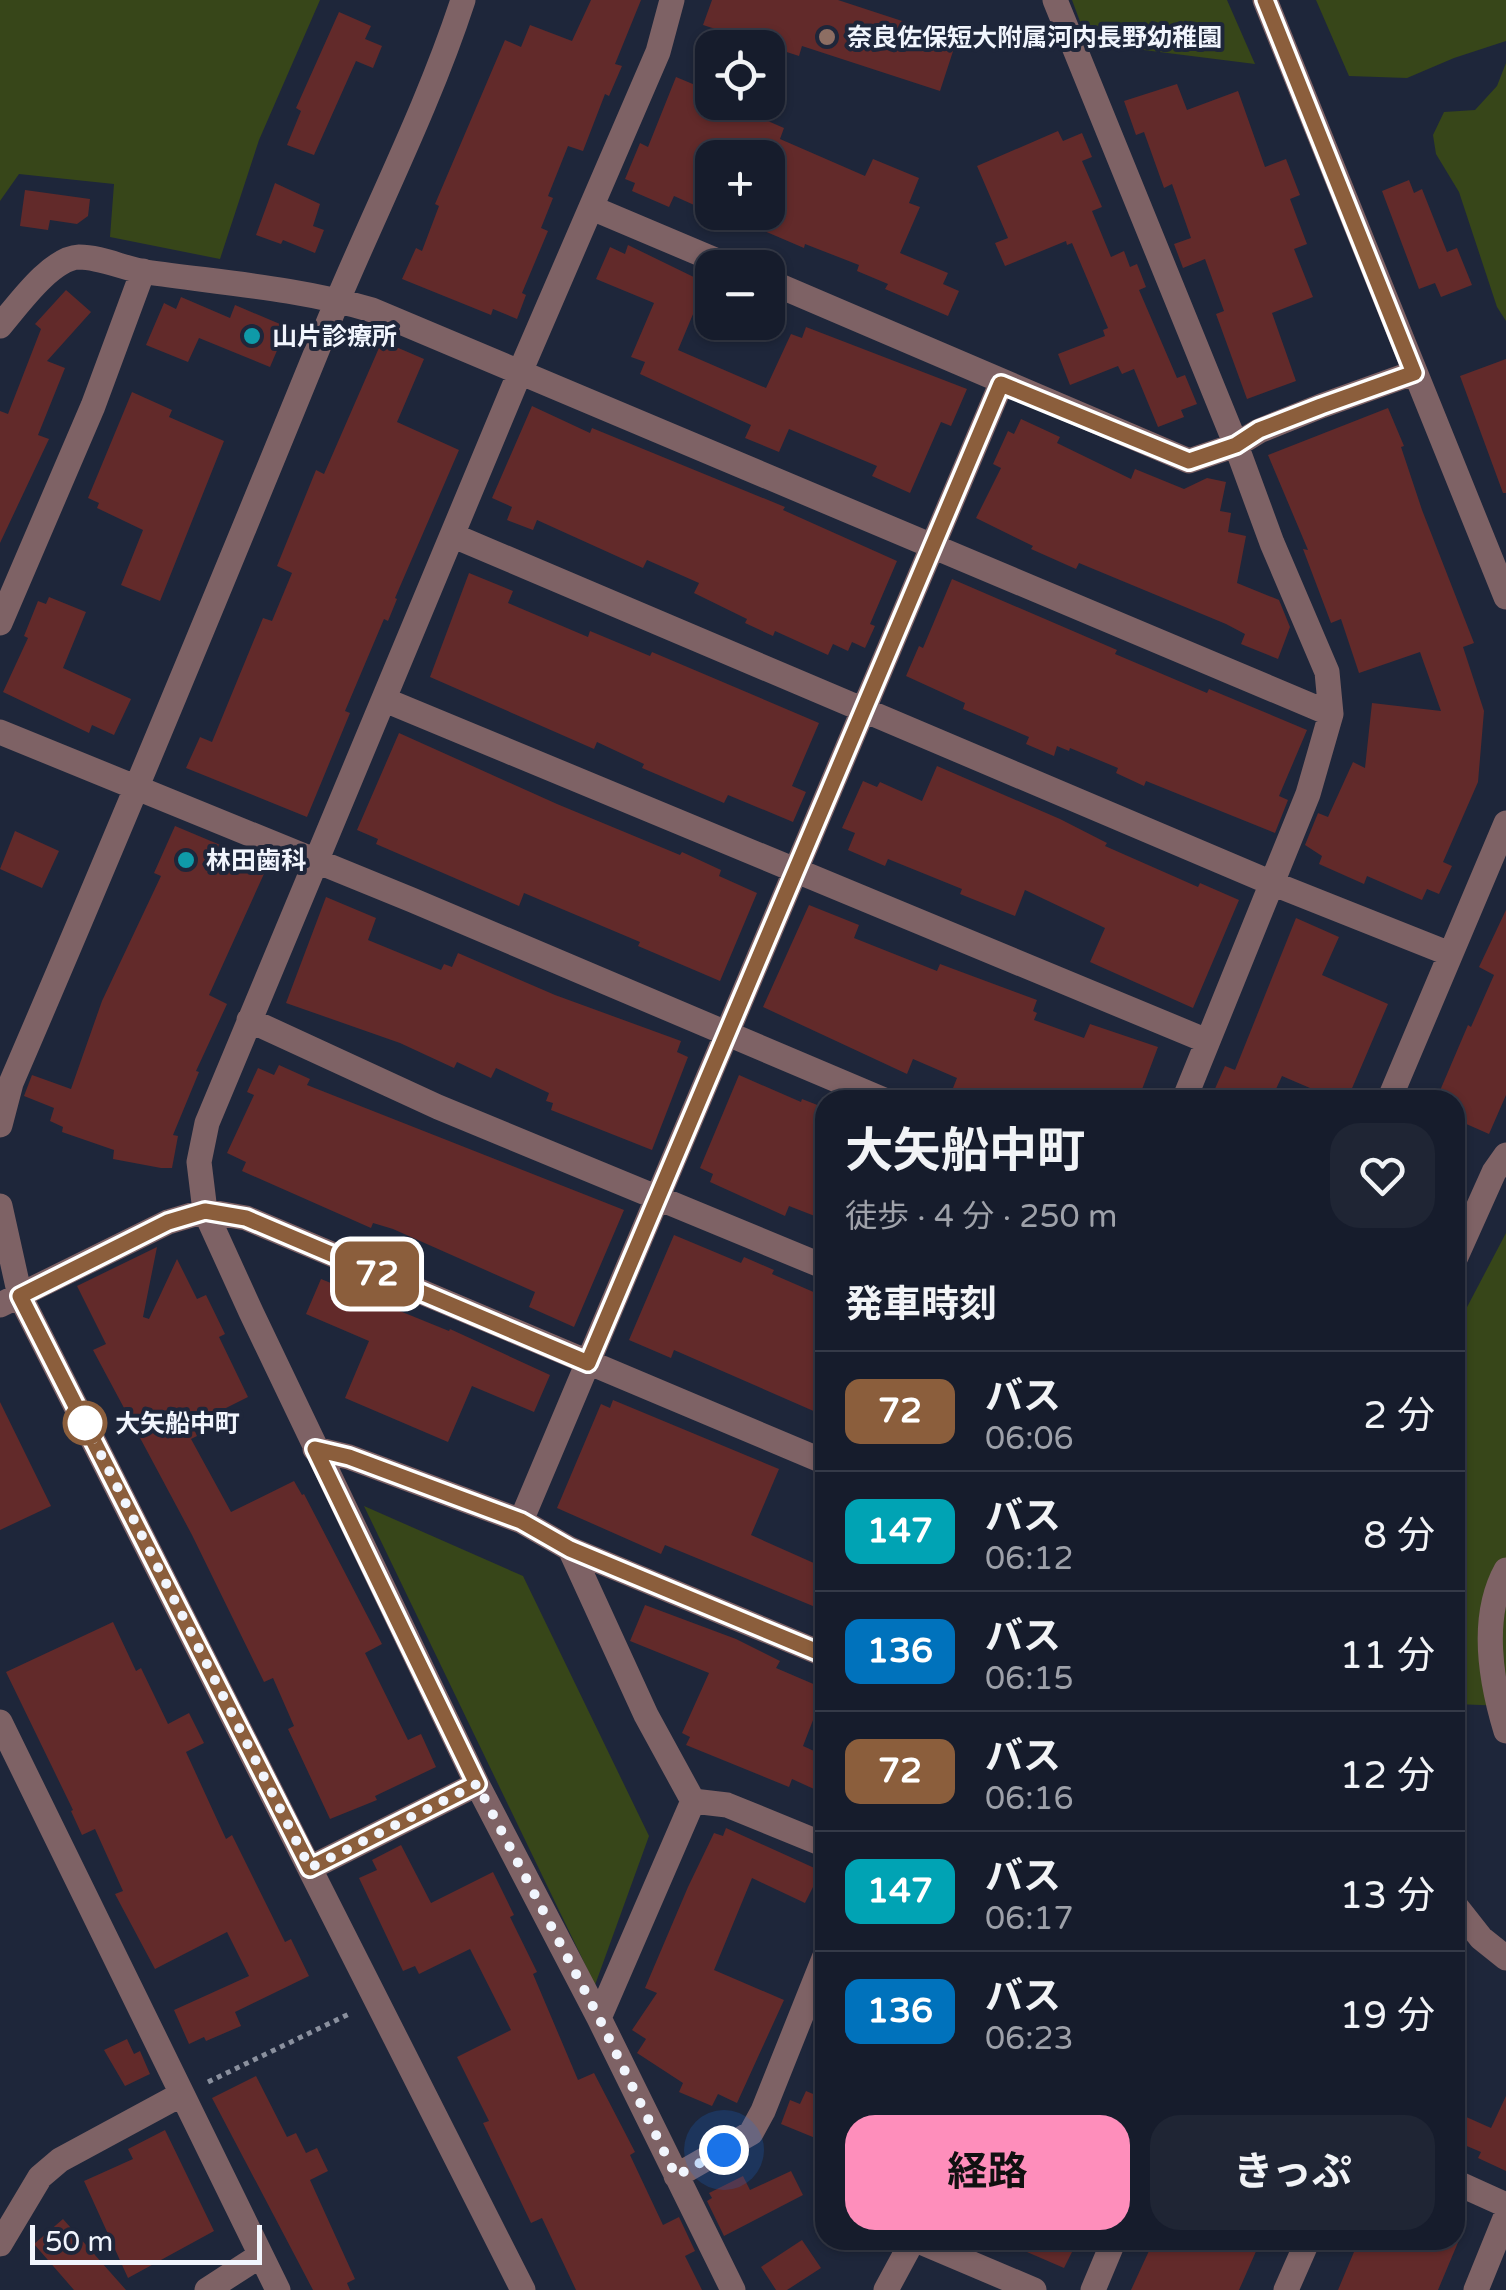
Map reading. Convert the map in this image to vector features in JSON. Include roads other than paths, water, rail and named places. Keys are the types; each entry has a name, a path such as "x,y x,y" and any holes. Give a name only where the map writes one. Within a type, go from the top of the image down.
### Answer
{"street":[{"path":"0,1125 11,1082 137,790 338,300 447,50 463,0"},
{"path":"672,0 658,52 207,1123 199,1162 205,1211 315,1449 477,1784 599,2018 733,2290"},
{"path":"1055,0 1327,672 1331,714 1308,794 1188,1090"},
{"path":"1265,0 1506,597"},
{"path":"592,208 695,252"},
{"path":"0,326 49,271 78,257 142,271 289,289 338,300 372,310 1331,714"},
{"path":"0,623 93,406 142,271"},
{"path":"785,289 1189,461 1236,445 1259,430 1414,373"},
{"path":"521,1521 1001,384"},
{"path":"454,536 1274,884 1450,954"},
{"path":"385,700 1206,1041"},
{"path":"0,732 242,829 861,1090"},
{"path":"1393,1090 1506,823"},
{"path":"249,1020 438,1107 815,1263"},
{"path":"1465,1237 1494,1172 1506,1155"},
{"path":"0,1206 10,1300 310,1868 523,2290"},
{"path":"10,1300 168,1222 205,1211 246,1218 815,1458"},
{"path":"315,1449 349,1457 521,1521 570,1549 815,1651"},
{"path":"570,1549 646,1716 693,1801"},
{"path":"1506,1570 1493,1603 1490,1628 1495,1697 1506,1731"},
{"path":"0,1722 278,2290"},
{"path":"310,1868 477,1784"},
{"path":"599,2018 693,1801"},
{"path":"693,1801 726,1806 815,1841"},
{"path":"1465,1918 1481,1938 1506,1958"},
{"path":"676,2176 751,2133 815,1981"},
{"path":"0,2244 40,2177 60,2160 182,2094"},
{"path":"1465,2187 1506,2205"},
{"path":"1476,2290 1506,2216"},
{"path":"886,2290 908,2250"},
{"path":"938,2250 1034,2290"},
{"path":"1093,2290 1110,2250"},
{"path":"1286,2290 1304,2250"},
{"path":"208,2290 261,2255"}],"place":[{"name":"奈良佐保短大附属河内長野幼稚園","path":"827,37"},
{"name":"山片診療所","path":"252,336"},
{"name":"林田歯科","path":"186,860"},
{"name":"大矢船中町","path":"85,1423"}]}
